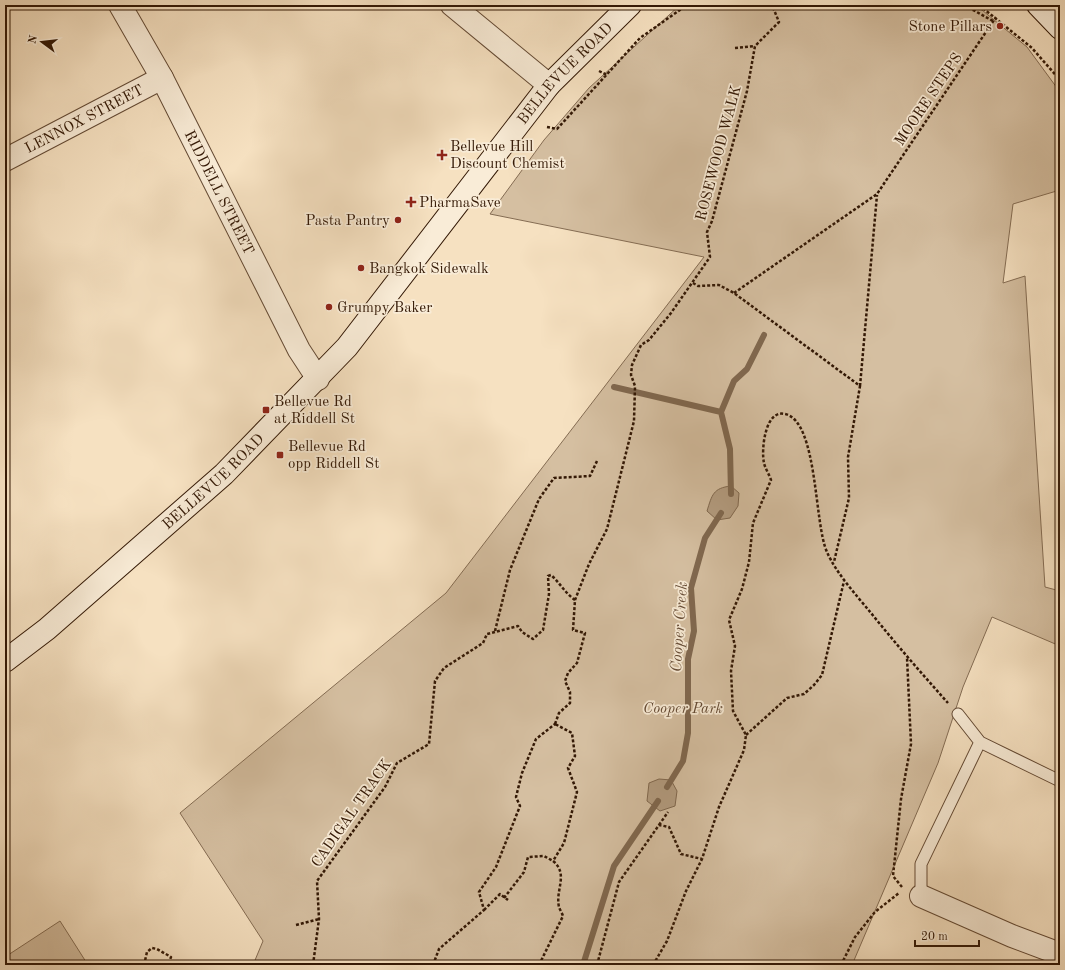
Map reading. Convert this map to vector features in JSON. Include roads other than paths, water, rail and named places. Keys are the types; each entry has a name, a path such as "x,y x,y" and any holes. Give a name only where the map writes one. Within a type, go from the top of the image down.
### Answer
{"street":[{"name":"RIDDELL STREET","path":"120,5 162,78 299,350 318,379"},
{"path":"452,5 549,86"},
{"name":"BELLEVUE ROAD","path":"5,661 47,629 224,474 318,379 347,347 549,86 630,5"},
{"path":"1038,5 1058,18"},
{"name":"LENNOX STREET","path":"5,160 162,78"},
{"path":"921,896 1012,936 1060,954"}],"lane":[{"path":"958,714 980,742 1060,781"},
{"path":"921,896 921,864 980,742"}],"waterway":[{"name":"Cooper Creek","path":"731,494 730,449 721,412 734,381 747,369 764,335"},
{"path":"614,387 721,412"},
{"name":"Cooper Creek","path":"667,787 683,761 688,733 688,659 694,631 691,588 705,538 721,513"},
{"name":"Cooper Creek","path":"583,965 614,866 658,801"}],"place":[{"name":"Stone Pillars","path":"1000,26"},
{"name":"Bellevue Hill Discount Chemist","path":"442,155"},
{"name":"PharmaSave","path":"411,202"},
{"name":"Pasta Pantry","path":"398,220"},
{"name":"Bangkok Sidewalk","path":"361,268"},
{"name":"Grumpy Baker","path":"329,307"},
{"name":"Bellevue Rd at Riddell St","path":"266,410"},
{"name":"Bellevue Rd opp Riddell St","path":"280,455"}],"park label":[{"name":"Cooper Park","path":"683,708"}]}
